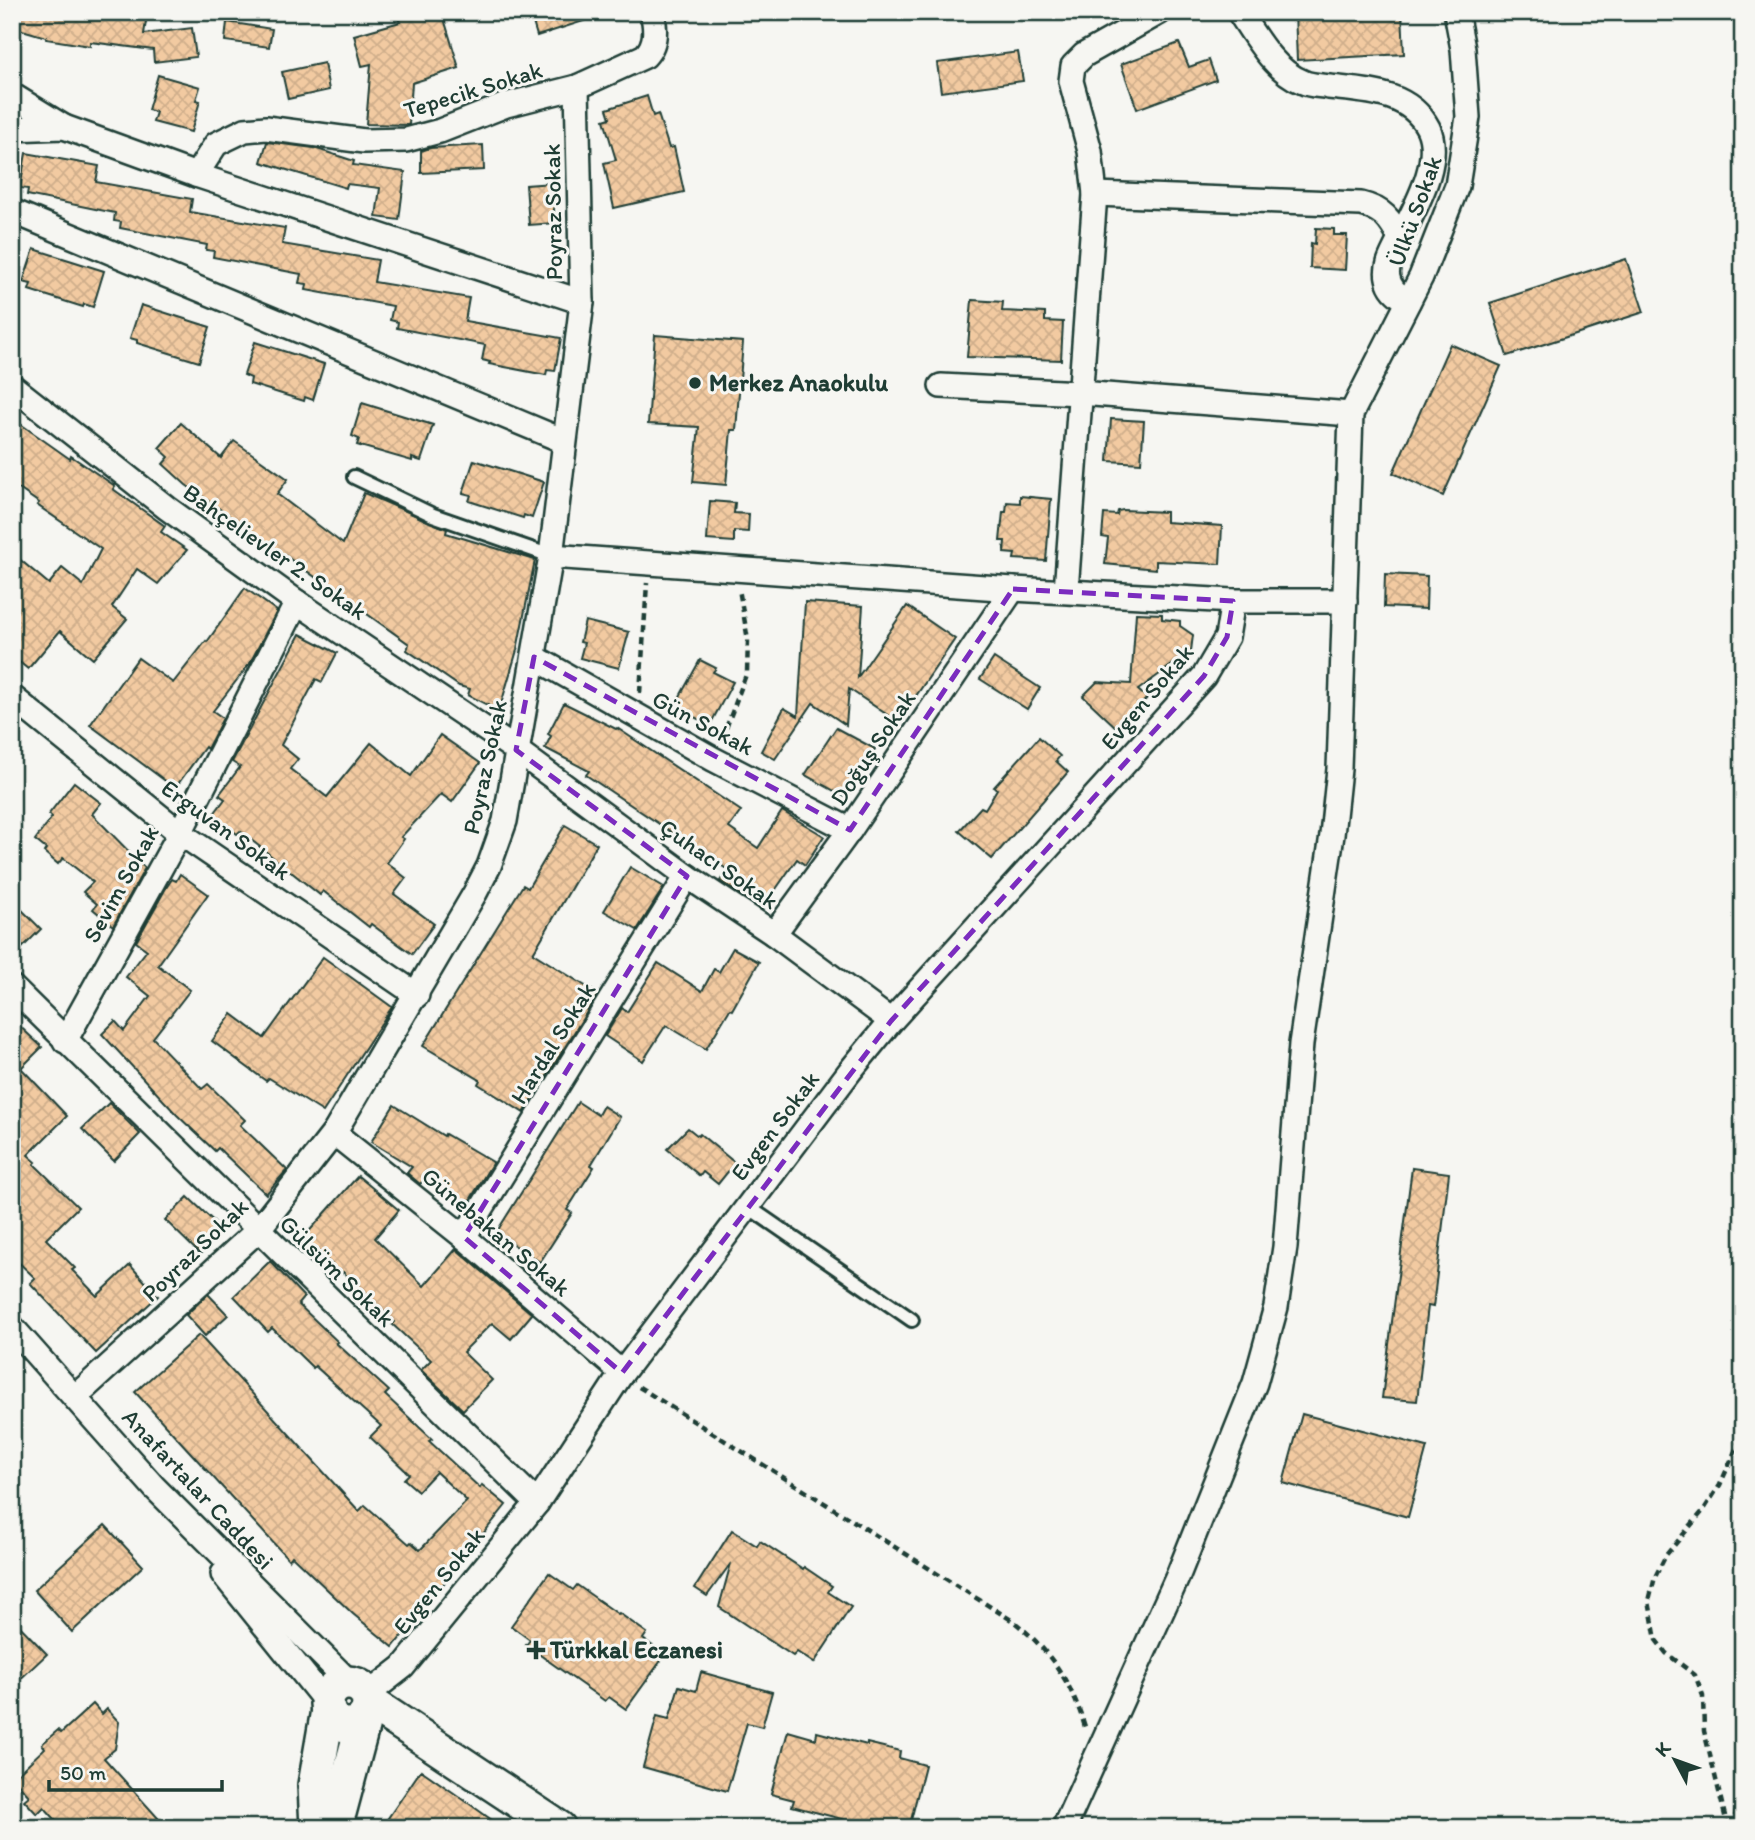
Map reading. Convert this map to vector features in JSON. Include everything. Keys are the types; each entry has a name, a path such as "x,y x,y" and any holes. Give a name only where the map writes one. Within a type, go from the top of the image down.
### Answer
{"main road":[{"path":"317,1828 315,1785 351,1701"},
{"path":"335,1828 351,1701"},
{"path":"351,1701 559,1828"}],"street":[{"name":"Tepecik Sokak","path":"196,175 216,144 245,130 266,128 364,141 406,140 440,131 506,105 577,87 645,56 652,50 655,23 652,12"},
{"path":"1066,591 1095,194 1090,151 1071,81 1073,66 1084,55 1160,12"},
{"path":"1239,12 1260,42 1290,76 1305,83 1382,93 1396,98 1420,116 1432,139 1432,157 1416,208 1387,271 1392,289 1408,302"},
{"name":"Ülkü Sokak","path":"1351,414 1408,302 1457,186 1468,117 1466,80 1456,12"},
{"name":"Poyraz Sokak","path":"76,1396 258,1230 334,1133 475,893 499,842 505,821 551,556 582,302 577,87"},
{"path":"12,95 64,127 196,175 582,302"},
{"path":"12,129 64,127"},
{"path":"1095,194 1360,204 1377,209 1387,216 1400,239"},
{"path":"12,211 564,441"},
{"name":"Bahçelievler 2. Sokak","path":"12,386 167,508 297,602 516,750"},
{"path":"941,386 1080,393 1351,414 1339,769 1332,835 1301,1044 1285,1247 1276,1307 1250,1395 1177,1578 1064,1828"},
{"path":"551,556 1013,589 1233,601 1345,601"},
{"name":"Doğuş Sokak","path":"774,934 850,830 1013,589"},
{"name":"Evgen Sokak","path":"351,1701 403,1667 537,1503 622,1373 891,1021 1204,676 1227,637 1233,601"},
{"name":"Sevim Sokak","path":"65,1041 180,833 297,602"},
{"name":"Gün Sokak","path":"534,657 713,760 850,830"},
{"name":"Erguvan Sokak","path":"12,697 180,833 417,995"},
{"name":"Çuhacı Sokak","path":"516,750 891,1021"},
{"name":"Hardal Sokak","path":"464,1237 687,876"},
{"name":"Gülsüm Sokak","path":"12,987 537,1503"},
{"name":"Günebakan Sokak","path":"334,1133 464,1237 622,1373"},
{"name":"Anafartalar Caddesi","path":"12,1327 154,1487 351,1701"},
{"path":"154,1487 351,1701"}],"lane":[{"path":"354,477 433,515 551,556"},
{"path":"747,1206 912,1320"}],"path":[{"path":"638,718 648,564"},
{"path":"713,760 747,672 748,640 735,569"},
{"path":"622,1373 645,1393 1013,1621 1028,1633 1058,1666 1078,1704 1094,1766"},
{"path":"1730,1828 1704,1731 1703,1696 1695,1675 1665,1653 1656,1640 1649,1601 1655,1577 1666,1555 1703,1511 1720,1485 1743,1433"},
{"path":"1730,1828 1743,1785"}],"highlighted area":[{"path":"1013,589 1233,601 1227,637 1204,676 891,1021 622,1373 464,1237 687,876 516,750 534,657 850,830"}],"building":[{"path":"12,12 131,12 147,15 144,34 192,28 196,57 154,62 153,50 90,42 90,46 46,39 12,27"},
{"path":"395,12 442,12 459,68 412,83 409,125 366,124 371,64 362,66 354,35 400,22"},
{"path":"530,12 599,12 599,16 537,36"},
{"path":"1402,12 1404,54 1297,60 1295,13"},
{"path":"227,22 272,29 269,47 225,41"},
{"path":"1179,43 1189,67 1209,60 1216,80 1137,109 1121,64"},
{"path":"1018,52 1023,81 941,92 937,63"},
{"path":"324,63 329,90 288,99 282,72"},
{"path":"158,75 200,87 196,100 200,101 191,132 153,122 156,112 148,110"},
{"path":"647,96 653,116 658,114 669,148 674,147 684,192 614,208 604,163 616,160 604,120 610,118 607,109"},
{"path":"267,142 314,148 354,161 353,165 405,172 399,220 376,217 380,188 347,184 346,188 261,162"},
{"path":"483,145 484,170 421,173 421,151 430,148"},
{"path":"26,153 99,166 96,182 192,199 190,212 285,228 282,244 378,260 374,282 469,298 465,321 561,338 555,371 547,370 546,375 489,364 490,362 482,360 485,345 397,328 398,322 390,320 393,306 306,290 307,284 299,283 301,274 213,257 214,251 206,250 207,245 120,228 121,222 114,221 115,213 27,195 28,189 20,188"},
{"path":"552,183 555,223 529,225 526,185"},
{"path":"1316,228 1334,229 1334,235 1347,235 1345,270 1310,268 1311,243 1315,244"},
{"path":"34,249 104,271 93,307 84,304 83,307 29,290 31,284 23,282"},
{"path":"1626,259 1644,312 1507,356 1490,303"},
{"path":"972,300 1003,302 1002,311 1045,313 1045,321 1063,322 1061,360 967,357"},
{"path":"141,305 210,327 199,362 137,343 137,340 130,338"},
{"name":"Merkez Anaokulu","path":"655,335 743,342 736,430 731,430 726,485 693,482 699,427 648,424"},
{"path":"255,342 324,364 313,400 305,397 304,401 250,384 251,378 244,375"},
{"path":"1450,344 1501,366 1443,496 1393,473"},
{"path":"362,403 433,425 421,461 412,458 412,461 357,445 359,439 352,436"},
{"path":"12,418 70,459 71,456 115,486 113,489 165,526 161,532 187,550 158,584 137,569 112,607 127,619 93,659 60,631 28,669 12,656 12,553 49,584 62,568 83,585 101,549 37,505 39,503 12,484"},
{"path":"1111,419 1144,421 1141,463 1108,461"},
{"path":"181,423 221,458 234,441 288,479 277,494 343,544 364,493 447,529 446,533 535,560 517,650 499,711 468,695 470,689 459,686 407,650 409,644 186,485 163,464 169,457 159,448"},
{"path":"474,460 544,482 532,518 524,515 523,518 469,501 471,495 463,493"},
{"path":"1020,496 1051,499 1046,561 1014,559 1015,554 1004,553 1005,541 1000,541 1003,512 1006,512 1007,502 1020,503"},
{"path":"710,501 735,503 734,513 749,514 748,532 734,531 734,542 707,540"},
{"path":"1118,511 1166,512 1166,522 1222,526 1220,564 1156,561 1156,569 1105,564 1108,538 1102,537 1104,514 1117,515"},
{"path":"1385,574 1427,576 1426,609 1384,607"},
{"path":"245,588 277,611 250,663 213,711 223,718 207,749 205,747 175,788 90,725 138,658 173,683 207,642"},
{"path":"805,602 863,606 858,677 907,606 955,639 898,722 849,689 846,725 813,703 775,759 761,751 784,708 798,716"},
{"path":"1136,613 1162,614 1162,619 1180,621 1180,626 1193,635 1191,651 1138,690 1147,698 1118,729 1083,696 1097,682 1131,684"},
{"path":"585,621 629,632 619,668 580,658 584,643 580,642"},
{"path":"300,634 337,653 322,682 316,679 281,745 298,759 290,769 327,797 371,743 411,776 440,735 480,763 452,802 441,794 401,837 404,839 387,863 406,878 394,894 434,924 412,954 371,924 369,927 323,891 320,895 240,831 237,834 213,815 225,799 219,795 240,767 232,762"},
{"path":"994,658 1040,688 1027,709 980,679"},
{"path":"700,660 716,668 713,672 733,682 710,725 674,707"},
{"path":"564,703 617,728 741,811 729,828 758,848 782,811 824,836 805,865 797,859 762,909 720,881 728,870 586,775 589,771 545,748 551,736 548,734"},
{"path":"836,728 875,749 847,798 805,775"},
{"path":"1039,737 1060,756 1056,761 1068,772 992,859 959,831 981,807 985,809 997,789 994,787"},
{"path":"74,782 101,803 92,814 145,868 113,926 93,909 97,904 83,892 93,882 63,858 58,864 35,840 52,817 49,814"},
{"path":"565,825 597,844 533,953 598,994 524,1113 478,1084 480,1080 423,1046 523,885 528,888"},
{"path":"630,867 664,887 637,930 604,911"},
{"path":"180,874 208,894 158,965 190,990 153,1038 202,1089 208,1084 245,1120 240,1125 287,1170 266,1194 218,1148 215,1151 177,1115 102,1034 115,1021 124,1031 150,996 126,977 147,950 136,942 166,888 172,879 176,881"},
{"path":"12,900 41,929 12,958"},
{"path":"733,948 759,962 706,1049 666,1025 643,1061 605,1036 622,1008 627,1012 658,963 702,991 714,969 719,972"},
{"path":"323,957 392,1007 323,1112 269,1078 266,1081 212,1041 232,1014 264,1038"},
{"path":"12,1019 42,1047 21,1068 67,1116 28,1155 78,1207 46,1239 75,1268 72,1270 97,1296 130,1265 158,1296 96,1353 30,1283 35,1278 12,1256"},
{"path":"578,1102 598,1115 603,1106 620,1117 591,1165 594,1167 567,1210 572,1213 540,1262 496,1233"},
{"path":"109,1103 140,1134 114,1161 82,1129"},
{"path":"394,1105 493,1162 467,1205 424,1180 420,1184 407,1173 412,1167 371,1142"},
{"path":"688,1128 698,1136 700,1134 735,1163 718,1184 703,1172 700,1176 667,1149"},
{"path":"1412,1168 1449,1173 1433,1307 1428,1306 1417,1401 1382,1398"},
{"path":"358,1176 399,1210 375,1238 424,1286 456,1249 532,1314 511,1339 492,1323 463,1352 492,1380 463,1410 421,1370 431,1360 304,1237"},
{"path":"188,1197 223,1230 200,1254 165,1220"},
{"path":"270,1261 304,1297 298,1304 389,1391 385,1395 432,1439 429,1441 480,1488 482,1485 506,1505 393,1647 353,1614 292,1556 289,1560 135,1392 199,1335 359,1511 365,1505 409,1544 411,1542 420,1550 467,1501 436,1472 418,1491 404,1479 409,1474 370,1437 381,1426 315,1366 313,1368 272,1328 268,1332 234,1296"},
{"path":"208,1294 228,1315 205,1336 186,1315"},
{"path":"1302,1414 1427,1447 1408,1517 1283,1483"},
{"path":"105,1525 143,1566 72,1632 34,1590"},
{"path":"732,1530 757,1546 760,1541 803,1569 804,1567 832,1586 828,1592 851,1607 814,1663 797,1652 793,1656 719,1607 731,1563 707,1596 695,1588"},
{"path":"549,1573 573,1590 577,1585 619,1613 647,1633 643,1639 665,1655 626,1709 609,1697 605,1701 526,1645 530,1640 511,1626"},
{"path":"12,1618 47,1654 12,1687"},
{"path":"701,1672 772,1692 762,1727 747,1723 727,1791 643,1767 657,1716 669,1719 679,1686 696,1691"},
{"path":"93,1704 102,1714 107,1709 119,1722 115,1749 104,1758 167,1828 63,1828 44,1807 37,1814 24,1800 29,1796 13,1778 45,1748 42,1744 58,1730 61,1733"},
{"path":"788,1731 816,1739 817,1732 900,1751 899,1758 925,1765 909,1828 876,1828 792,1806 794,1800 771,1794"},
{"path":"421,1770 503,1828 396,1828 386,1821"}],"place":[{"name":"Merkez Anaokulu","path":"695,383"},
{"name":"Türkkal Eczanesi","path":"536,1650"}]}
